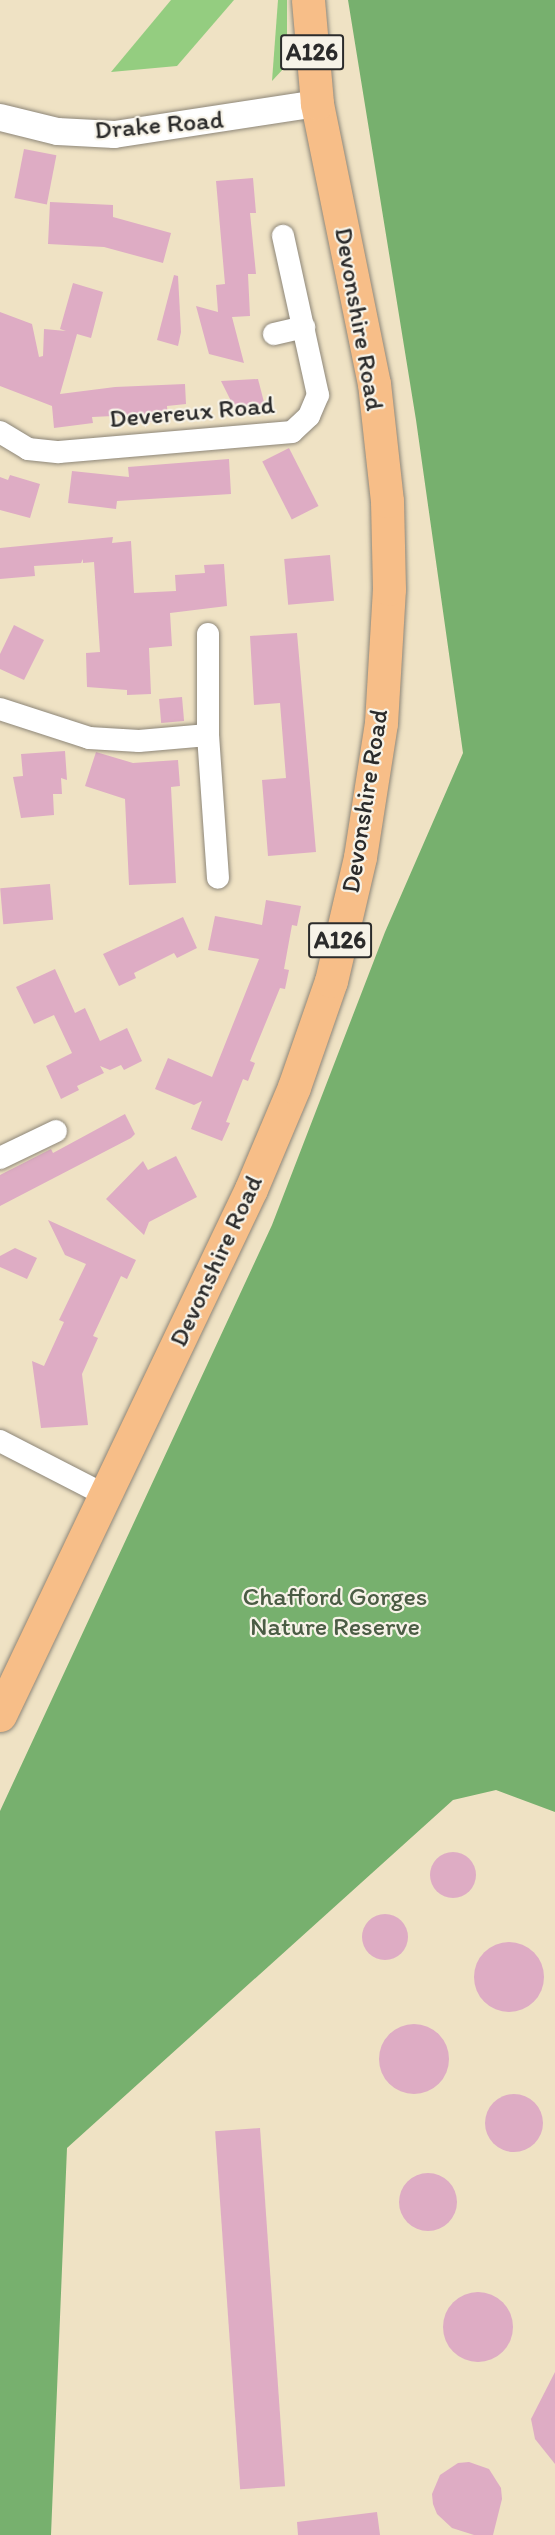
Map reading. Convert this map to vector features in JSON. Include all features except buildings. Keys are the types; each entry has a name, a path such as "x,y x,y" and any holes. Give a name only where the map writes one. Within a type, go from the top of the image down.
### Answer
{"main road":[{"name":"Devonshire Road","path":"0,1715 251,1189 294,1087 331,981 360,857 381,723 389,589 387,501 374,384 317,103 308,0"}],"street":[{"name":"Drake Road","path":"0,117 57,131 114,134 317,103"},
{"name":"Devereux Road","path":"0,432 28,448 59,452 292,432 309,416 318,395 283,236"},
{"path":"274,334 304,327"},
{"path":"208,634 208,735 218,878"},
{"path":"0,709 89,738 139,741 208,735"},
{"path":"0,1158 56,1131"},
{"path":"0,1441 105,1495"}],"green space":[{"path":"171,0 234,0 177,66 111,72"},
{"path":"278,0 287,0 287,55 285,67 272,81"},
{"name":"Chafford Gorges Nature Reserve","path":"348,0 555,0 555,1812 496,1790 453,1800 67,2148 51,2535 0,2535 0,1811 272,1225 385,932 463,753 416,420"}]}
